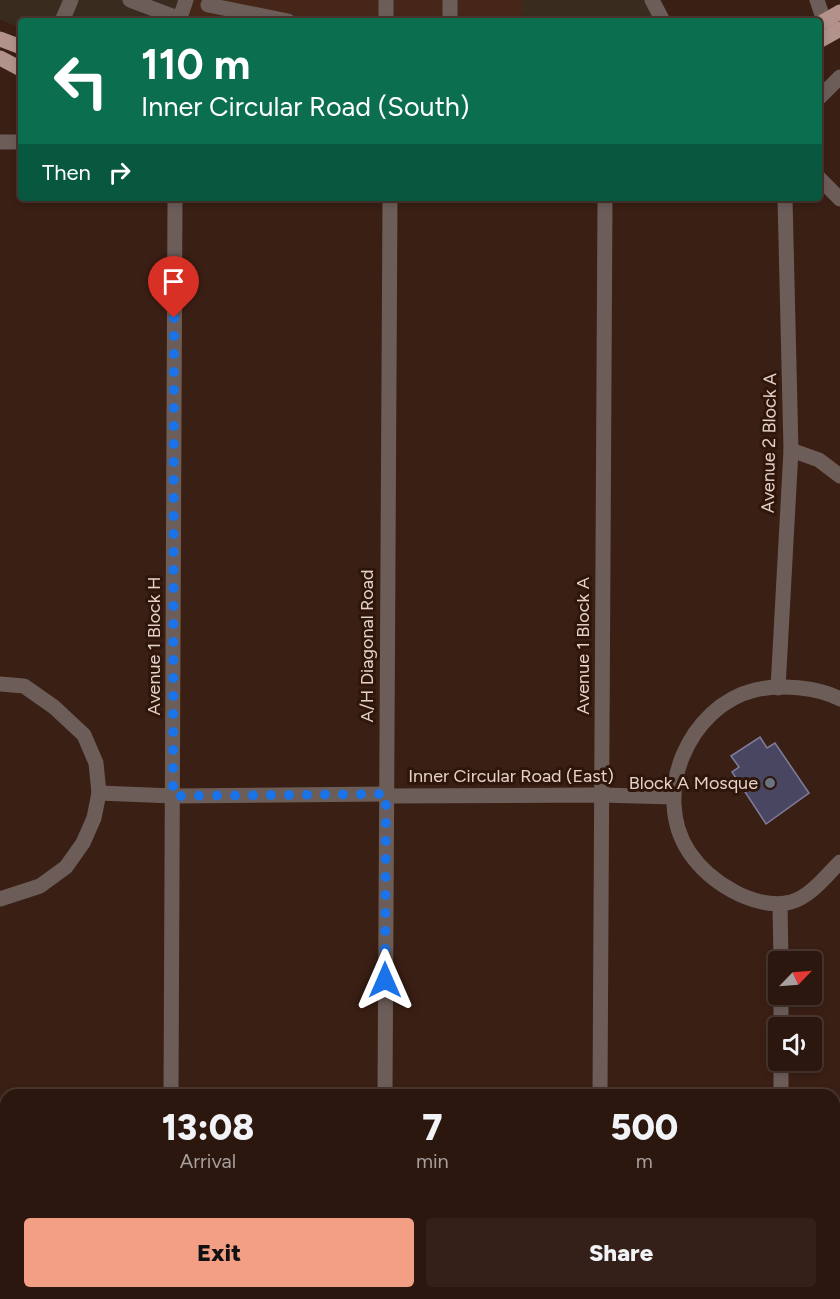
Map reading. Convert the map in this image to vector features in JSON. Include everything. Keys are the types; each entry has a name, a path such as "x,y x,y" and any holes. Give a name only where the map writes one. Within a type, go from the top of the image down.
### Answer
{"main road":[{"path":"822,22 840,12"},
{"path":"822,39 840,29"},
{"path":"0,39 18,46"},
{"path":"0,58 18,67"}],"street":[{"path":"63,18 71,0"},
{"path":"130,0 175,18"},
{"path":"181,18 186,0"},
{"path":"386,0 386,18"},
{"path":"450,0 450,18"},
{"path":"652,0 661,18"},
{"path":"818,0 821,18"},
{"path":"208,5 242,6 279,18"},
{"path":"822,95 840,77"},
{"path":"0,142 18,142"},
{"path":"822,181 840,199"},
{"name":"Avenue 1 Block H","path":"171,1089 175,201"},
{"name":"A/H Diagonal Road","path":"385,1089 390,201"},
{"name":"Avenue 1 Block A","path":"600,1089 604,201"},
{"name":"Avenue 2 Block A","path":"778,688 791,450 784,201"},
{"path":"791,450 819,460 840,476"},
{"path":"0,684 24,686 54,707 84,735 96,763 99,793 94,818 83,843 66,867 40,886 0,899"},
{"path":"840,699 816,690 778,688 762,688 732,699 708,716 698,727 682,757 673,797 680,830 688,850 702,867 723,886 744,897 780,904 792,902 805,894 840,862"},
{"name":"Inner Circular Road (East)","path":"99,793 173,796 602,795 673,797"},
{"path":"780,904 780,951"},
{"path":"781,1071 781,1089"}],"shaded area":[{"path":"0,0 195,0 188,18 18,18 18,28 0,19"},
{"path":"195,0 521,0 523,18 188,18"},
{"path":"521,0 647,0 656,18 523,18"}],"building":[{"name":"Block A Mosque","path":"760,737 767,748 775,743 809,793 766,824 732,772 739,767 731,756"}],"place":[{"name":"Block A Mosque","path":"770,783"}],"route":[{"path":"174,318 173,796 386,794 385,980"}]}
